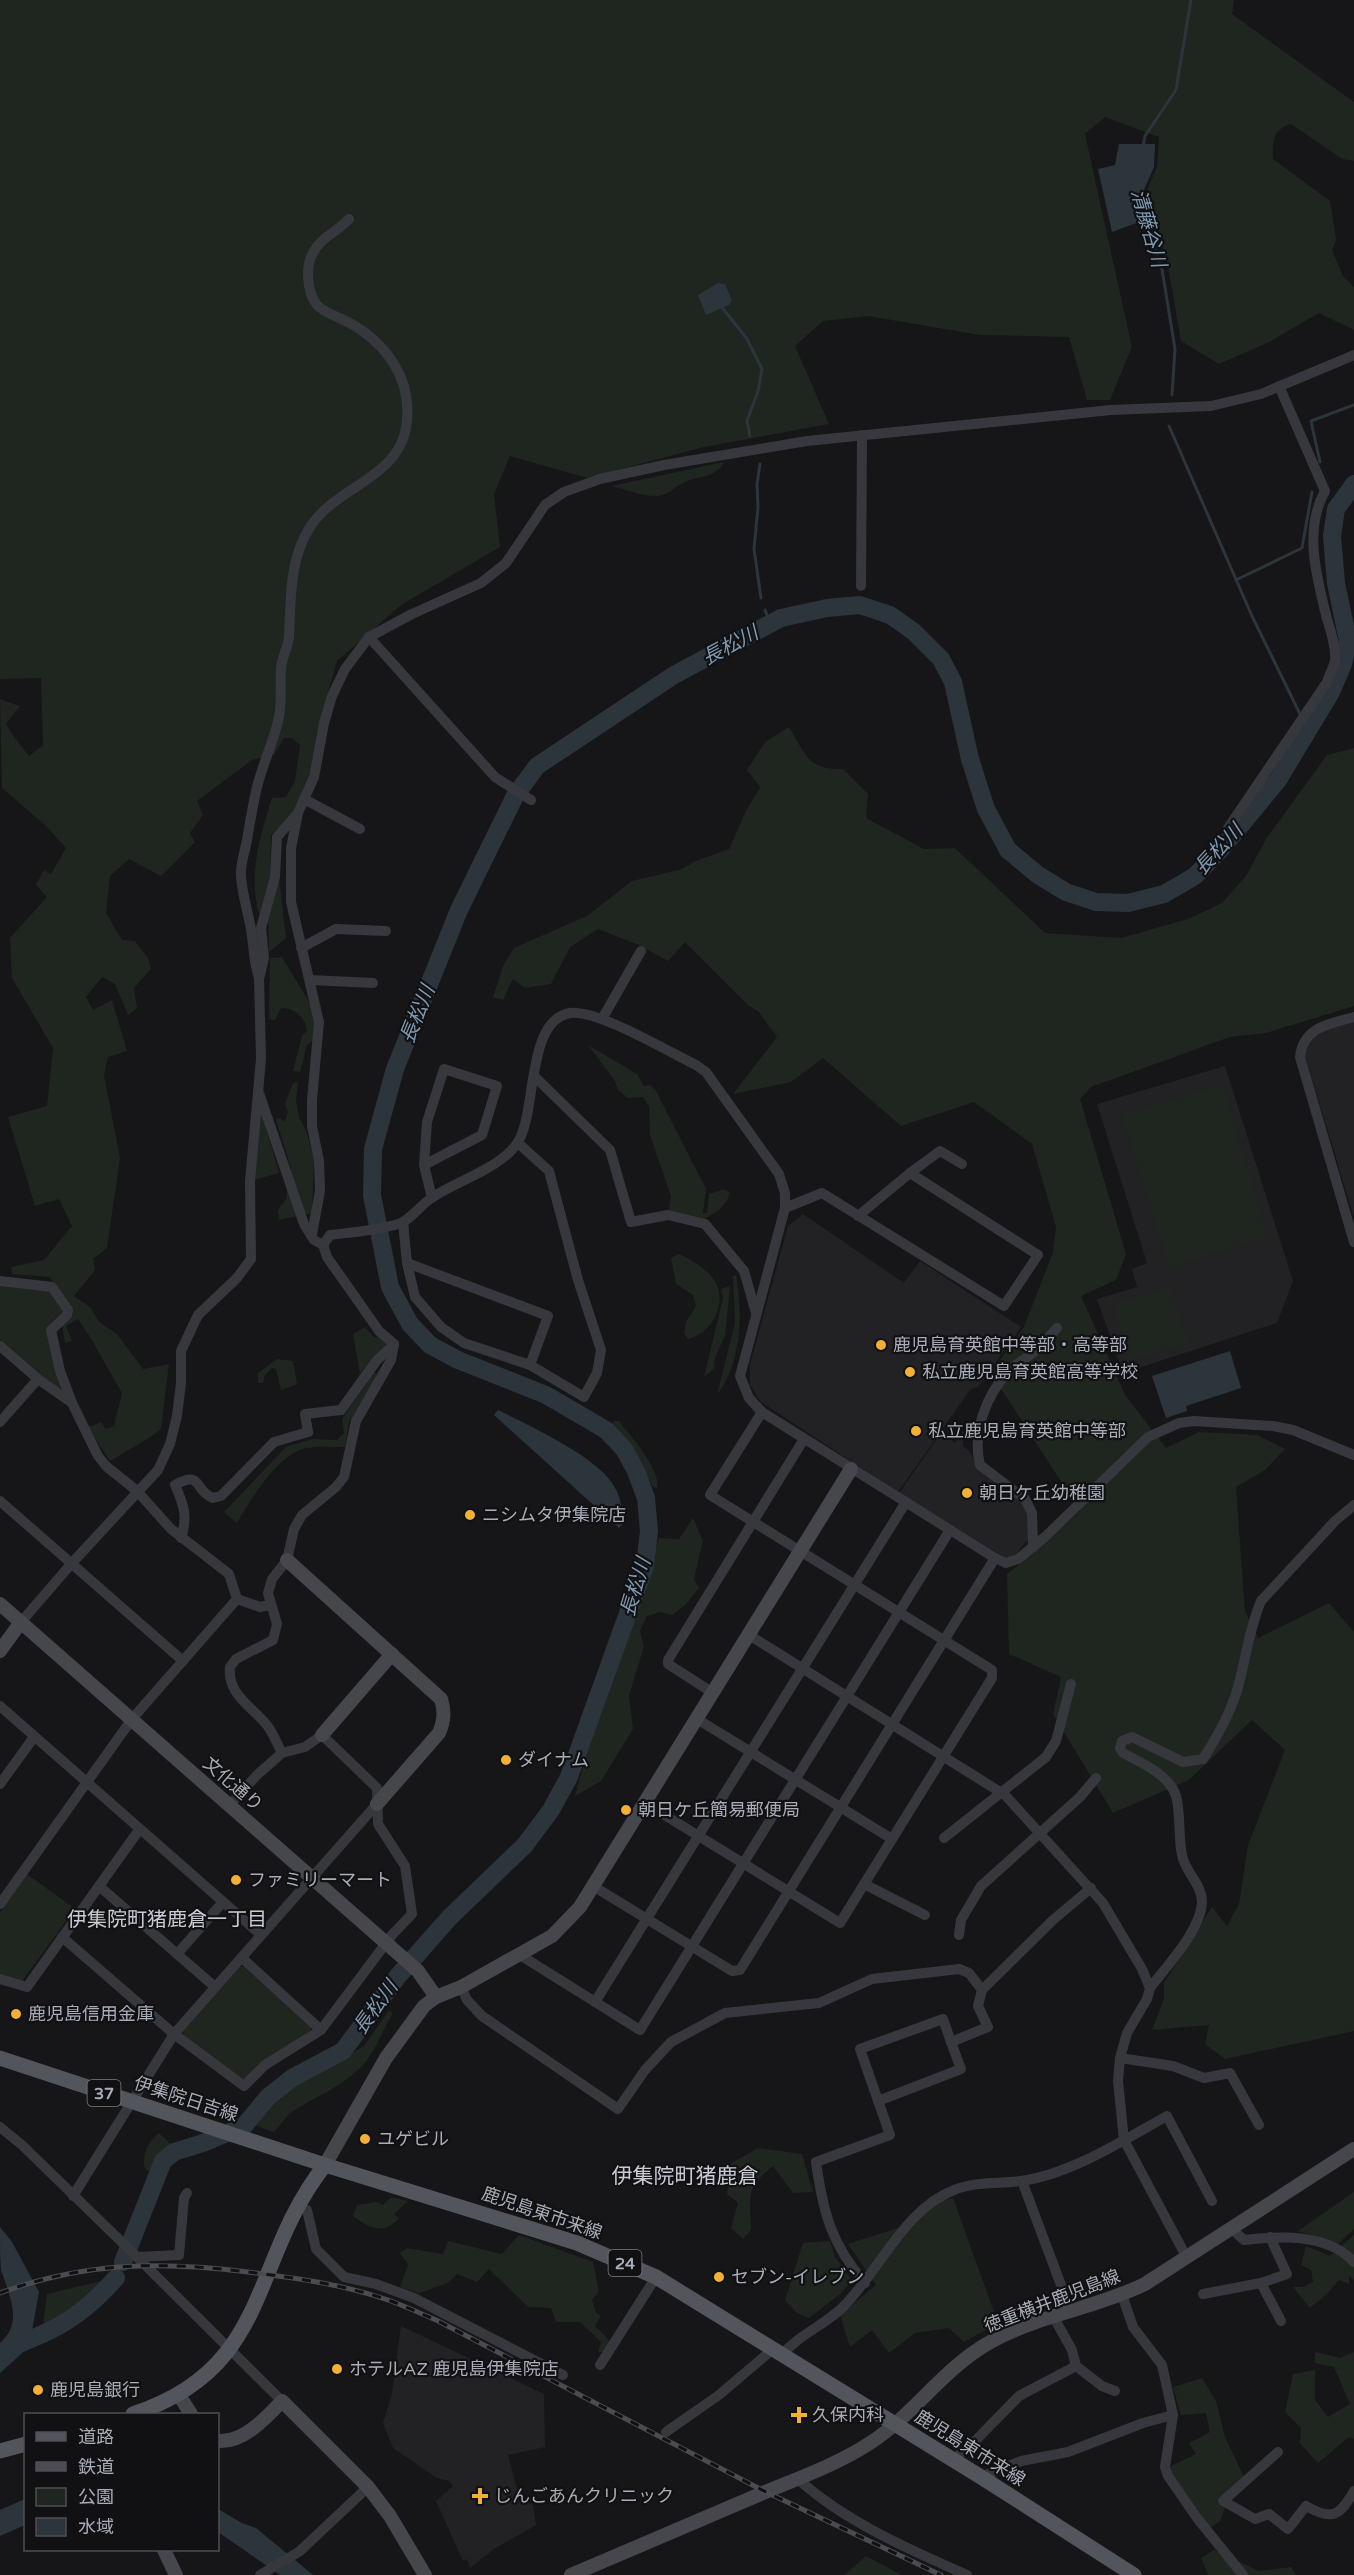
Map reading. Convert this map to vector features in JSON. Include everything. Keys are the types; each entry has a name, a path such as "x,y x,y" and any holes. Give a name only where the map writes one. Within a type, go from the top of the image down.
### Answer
{"main road":[{"name":"伊集院日吉線","path":"0,2058 325,2165"},
{"path":"138,2413 179,2395 200,2379 232,2345 250,2318 298,2206 325,2165"},
{"name":"鹿児島東市来線","path":"325,2165 576,2243 656,2277 776,2353 981,2477 1134,2575"},
{"path":"0,2451 24,2445"}],"street":[{"path":"259,979 252,956 252,933 241,874 257,787 279,717 281,665 288,640 290,595 297,553 311,526 328,506 349,490 378,474 393,459 404,441 407,421 407,398 396,365 375,338 318,307 311,296 308,277 311,255 321,240 341,228 349,219"},
{"path":"312,1234 320,1191 319,1161 312,1126 319,1022 291,902 291,848 298,813 314,777 324,723 332,696 345,669 369,637 412,614 482,584 506,563 545,505 564,492 600,479 664,465 796,442 1111,410 1211,406 1261,394 1354,355"},
{"path":"1228,828 1307,714 1327,682 1335,660 1333,639 1314,560 1314,525 1320,500 1325,491 1279,386"},
{"path":"861,586 862,435"},
{"path":"369,637 499,779 529,799"},
{"path":"304,799 360,829"},
{"path":"0,1651 21,1622 165,1460 177,1416 181,1383 181,1351 198,1315 237,1278 251,1259 250,1181 261,1059 259,979 264,958 261,928 275,877 277,837 298,813"},
{"path":"301,948 336,928 386,931"},
{"path":"602,1019 641,951"},
{"path":"310,980 372,983"},
{"path":"322,1245 330,1235 401,1223 432,1198 501,1160 518,1143 526,1122 540,1044 545,1033 559,1017 570,1013 602,1019 706,1072 779,1174 785,1193 785,1208 740,1376 749,1398 762,1412 995,1558 1006,1563 1018,1559 1034,1547 1148,1437 1179,1423 1194,1421 1283,1428 1354,1455"},
{"path":"1354,1017 1313,1030 1301,1047 1300,1057 1354,1242"},
{"path":"424,1165 482,1135 497,1086 444,1069 427,1122 424,1165 432,1198"},
{"path":"534,1076 610,1150 631,1222 668,1215 705,1224 744,1271 756,1315"},
{"path":"257,1086 304,1224 314,1240 322,1245 327,1257 373,1322 394,1344"},
{"path":"401,1223 415,1297 441,1327 464,1343 530,1365 584,1397 597,1373 601,1350 578,1280 549,1171 518,1143"},
{"path":"858,1216 940,1150 962,1164"},
{"path":"785,1208 822,1193 1004,1306 1038,1255 910,1173"},
{"path":"407,1263 548,1317 530,1365"},
{"path":"0,1281 52,1287 68,1311 67,1315 51,1330 60,1371 72,1403 98,1456 106,1466 137,1491 181,1538 229,1574 237,1599"},
{"path":"1034,1547 1032,1513 1025,1499 980,1465 978,1433 989,1399 999,1383 1010,1370 1034,1352 1058,1328"},
{"path":"181,1538 187,1521 184,1504 176,1485 187,1478 193,1479 208,1496 213,1498 221,1496 274,1442 308,1432 305,1414 341,1410 377,1360 394,1344"},
{"path":"282,1754 268,1726 240,1700 231,1683 230,1666 236,1659 273,1640 277,1624 270,1605 268,1588 287,1560 294,1529 302,1515 336,1487 344,1477 356,1421 390,1360 394,1344"},
{"path":"0,1346 38,1379 72,1403"},
{"path":"0,1422 38,1379"},
{"path":"645,1803 840,1923 992,1678 992,1670 710,1495 762,1412"},
{"path":"713,1693 668,1664 668,1660 804,1439"},
{"path":"325,2165 386,2058 413,2019 436,1997 461,1987 520,1955 564,1927 593,1886 851,1469"},
{"path":"0,1501 183,1661"},
{"path":"595,2002 906,1502"},
{"path":"1187,2258 1124,2140 1118,2081 1119,2058 1127,2034 1147,2000 1150,1988 1184,1944 1196,1922 1202,1903 1199,1887 1182,1856 1176,1795 1167,1781 1153,1769 1123,1753 1120,1748 1122,1741 1132,1737 1183,1762 1203,1759 1229,1714 1238,1689 1254,1618 1261,1601 1335,1521 1354,1505"},
{"path":"520,1955 640,2030 950,1530"},
{"path":"593,1886 732,1971 740,1970 995,1558"},
{"path":"73,2196 174,2034 377,1804 439,1732 444,1721 444,1708 436,1693 287,1560"},
{"path":"237,1599 260,1607 270,1605"},
{"path":"1,1899 132,1719 237,1599"},
{"name":"文化通り","path":"0,1604 418,1971 436,1997"},
{"path":"748,1635 1002,1793 1091,1887 1136,1959 1150,1988"},
{"path":"230,1805 257,1775 282,1754 305,1747 322,1735 392,1654"},
{"path":"944,1838 1046,1757 1056,1741 1071,1684"},
{"path":"0,1706 261,1935"},
{"path":"697,1719 892,1839"},
{"path":"63,1937 174,2034 244,2086 265,2065 321,2030 412,1914 405,1866 378,1824 377,1788 322,1735"},
{"path":"0,1784 34,1737"},
{"path":"959,1935 961,1920 981,1886 1080,1797 1096,1778"},
{"path":"0,1979 27,1987 139,1830"},
{"path":"864,1884 925,1914"},
{"path":"99,1886 215,1987"},
{"path":"951,2042 988,2027 978,2006 982,1990 1053,1920 1091,1887"},
{"path":"177,1954 223,1902"},
{"path":"242,1958 321,2030"},
{"path":"461,1987 467,2000 482,2016 618,2109 645,2070 671,2042 725,2013 819,2003 872,1978 959,1969 969,1973 982,1990"},
{"path":"865,2283 844,2258 824,2210 816,2162 890,2135 878,2101 860,2049 943,2019 961,2069 878,2101"},
{"path":"1119,2058 1173,2066 1204,2078 1230,2073 1259,2126"},
{"path":"666,2432 842,2308 865,2283 919,2211 938,2198 969,2186 1022,2181 1059,2171 1124,2140 1167,2116 1212,2201"},
{"path":"0,2127 22,2145 136,2256 368,2487 390,2516 425,2575"},
{"name":"徳重横井鹿児島線","path":"571,2575 798,2479 870,2443 895,2424 972,2353 1008,2333 1053,2316 1122,2295 1187,2258 1354,2149"},
{"path":"1022,2181 1061,2285"},
{"path":"136,2256 179,2255 184,2198 187,2193"},
{"path":"298,2206 307,2210 316,2249 344,2277 376,2284 414,2298 563,2375"},
{"path":"1232,2229 1244,2240 1281,2236 1320,2242 1334,2248 1354,2262"},
{"path":"1203,2294 1261,2283 1287,2274 1270,2237"},
{"path":"600,2365 656,2277"},
{"path":"1261,2283 1281,2321"},
{"path":"1122,2295 1133,2327 1162,2365 1173,2415 1165,2467 1168,2476 1197,2518 1243,2575"},
{"path":"1053,2316 1072,2350 1076,2366 1102,2386 1115,2391"},
{"path":"953,2460 1019,2396 1076,2366"},
{"path":"179,2395 190,2413"},
{"path":"219,2441 229,2441 241,2436 264,2419 282,2401"},
{"path":"981,2477 1021,2461 1068,2452 1143,2422 1173,2415"},
{"path":"1278,2452 1223,2501 1255,2519 1269,2514 1288,2529 1306,2506 1321,2515 1332,2515 1344,2508 1354,2491"},
{"path":"798,2479 818,2497 916,2552 967,2575"},
{"path":"262,2574 297,2553 368,2487"},
{"path":"164,2551 176,2575"}],"shaded area":[{"path":"1354,1022 1354,1218 1305,1055 1307,1044 1320,1032"},
{"path":"1225,1066 1293,1281 1277,1323 1123,1373 1097,1299 1137,1287 1132,1269 1147,1263 1097,1104"},
{"name":"鹿児島育英館中等部・高等部","path":"803,1214 904,1283 920,1261 1021,1327 979,1386 970,1390 898,1492 761,1402 750,1385 750,1364 788,1226"},
{"path":"963,1431 963,1446 971,1453 978,1469 1012,1490 1028,1512 1030,1537 1011,1557 1004,1557 899,1493 941,1433 955,1443"},
{"path":"401,2326 544,2394 545,2447 508,2455 520,2500 533,2505 536,2525 494,2549 470,2568 467,2559 463,2561 436,2501 453,2486 449,2481 437,2478 393,2448 383,2423 392,2393"}],"green space":[{"path":"0,0 1234,0 1232,14 1354,102 1354,161 1342,159 1291,124 1277,133 1273,159 1330,201 1336,240 1332,250 1343,276 1354,287 1354,330 1319,313 1269,342 1219,364 1181,341 1167,260 1146,192 1157,167 1159,137 1105,117 1085,134 1132,347 1110,400 1087,400 1069,337 980,335 868,316 823,321 795,346 829,424 704,447 587,478 510,456 494,494 500,547 401,605 337,661 317,732 308,782 294,812 271,835 270,881 260,917 255,887 257,857 272,798 286,797 295,781 300,745 292,738 284,738 274,755 252,760 197,801 203,815 190,833 195,842 161,876 129,859 110,876 106,913 122,940 135,941 148,958 151,969 134,988 137,1008 128,1015 115,984 102,977 86,997 93,1010 112,1000 127,1051 108,1057 104,1075 120,1158 107,1248 93,1259 95,1270 74,1296 90,1307 99,1322 117,1334 143,1369 169,1364 161,1429 110,1461 88,1427 101,1422 106,1429 114,1426 122,1393 78,1319 66,1326 72,1341 65,1343 62,1324 71,1308 50,1277 12,1274 11,1267 44,1260 72,1226 59,1199 35,1206 8,1117 47,1106 53,1048 12,978 10,938 47,897 36,885 44,870 51,874 66,848 45,825 2,788 0,699 20,706 6,724 29,756 43,745 41,678 0,679"},
{"path":"724,462 711,474 688,480 668,493 658,496 611,486"},
{"path":"789,727 809,758 822,767 843,769 868,794 866,818 924,849 955,848 1045,933 1121,938 1188,919 1222,903 1246,876 1266,839 1327,755 1354,748 1354,1006 1266,1033 1230,1037 1091,1087 1080,1099 1126,1254 1116,1280 1081,1296 1125,1395 1166,1448 1199,1432 1257,1435 1285,1449 1265,1470 1236,1487 1245,1611 1258,1638 1329,1603 1354,1632 1354,2031 1225,2059 1205,2044 1209,2025 1152,2030 1164,1998 1164,1983 1212,1907 1227,1926 1239,1904 1248,1845 1285,1750 1252,1720 1189,1780 1113,1813 1053,1714 1061,1677 1009,1654 1007,1574 1048,1541 1080,1511 991,1373 1024,1327 1053,1252 1056,1227 1032,1144 974,1102 901,1126 823,1058 791,1082 733,1094 777,1037 758,1011 749,1006 685,942 668,961 639,945 598,929 570,947 551,984 525,988 513,979 503,1000 493,997 503,966 514,948 587,916 632,881 679,870 729,849 760,787 747,770 765,742"},
{"path":"279,878 286,938 269,952 268,921"},
{"path":"282,957 306,996 315,1016 314,1040 307,1045 300,1072 293,1071 302,1036 307,1031 302,1018 295,1012 281,1008 275,1020 269,1019 270,958"},
{"path":"588,1045 637,1074 644,1086 650,1085 656,1091 706,1189 703,1213 707,1213 709,1194 724,1189 730,1193 720,1209 704,1219 669,1211 671,1196 650,1135 649,1107 643,1097 628,1098 618,1090 615,1081"},
{"path":"298,1082 296,1100 299,1117 307,1133 314,1160 312,1213 279,1220 278,1210 286,1199 291,1168 276,1120 280,1118 285,1122 288,1112 285,1104 293,1083"},
{"path":"1222,1084 1268,1237 1169,1268 1122,1115"},
{"path":"259,1105 279,1173 254,1180"},
{"path":"679,1254 695,1262 709,1274 716,1283 720,1301 710,1325 704,1331 688,1339 684,1333 686,1322 696,1306 693,1295 676,1284 671,1258"},
{"path":"736,1275 740,1322 736,1353 732,1368 717,1395 735,1323 733,1276"},
{"path":"0,1285 53,1291 64,1310 50,1323 47,1330 62,1386 57,1390 0,1340"},
{"path":"730,1286 725,1336 715,1357 714,1369 704,1377 723,1298 721,1289"},
{"path":"1171,1286 1188,1343 1130,1362 1112,1304"},
{"path":"365,1327 375,1338 379,1336 389,1344 374,1356 360,1374 353,1334"},
{"path":"277,1359 293,1361 297,1384 281,1390 276,1369 272,1368 265,1375 263,1383 258,1383 258,1373"},
{"path":"374,1372 378,1375 349,1422 345,1447 311,1447 296,1452 266,1479 237,1523 224,1512 286,1447 313,1439 337,1440 344,1433 342,1419"},
{"path":"614,1421 619,1421 644,1453 655,1472 657,1488 653,1487 629,1448 609,1428"},
{"path":"693,1518 703,1541 694,1579 699,1588 685,1605 672,1615 660,1612 647,1616 640,1631 644,1646 629,1696 633,1729 601,1781 575,1796 594,1731 659,1538 679,1539"},
{"path":"27,1874 75,1909 22,1981 0,1975 0,1912"},
{"path":"240,1967 244,1967 311,2027 310,2031 242,2080 184,2036 183,2031"},
{"path":"389,2010 393,2013 374,2049 353,2075 293,2111 274,2132 251,2124 277,2099 303,2080 364,2046"},
{"path":"159,2133 174,2147 160,2155 151,2174 144,2167 145,2156 149,2144"},
{"path":"758,2148 802,2154 813,2192 793,2193 773,2166 753,2187 750,2201 751,2230 743,2239 731,2228 738,2203 727,2194 729,2182 722,2170"},
{"path":"1354,2192 1354,2229 1338,2244 1298,2231"},
{"path":"391,2197 408,2201 394,2214 399,2218 388,2227 371,2227 353,2216 357,2205 376,2202 383,2205"},
{"path":"953,2198 998,2323 964,2342 949,2328 915,2333 889,2353 872,2330 850,2347 840,2315 876,2285 848,2244 898,2228 939,2201"},
{"path":"519,2235 593,2262 599,2291 592,2300 596,2313 601,2316 595,2326 610,2341 605,2352 598,2352 601,2342 580,2322 556,2322 551,2308 528,2307 489,2269 477,2282 457,2274 448,2283 419,2293 400,2287 408,2264 400,2253 407,2248 443,2254 448,2241 502,2254"},
{"path":"1354,2235 1354,2280 1349,2276 1349,2284 1339,2280 1310,2308 1293,2287 1303,2287 1313,2282 1311,2270 1301,2265 1306,2246 1330,2256"},
{"path":"830,2241 835,2257 852,2281 840,2294 809,2318 797,2313 785,2300 803,2243"},
{"path":"101,2281 75,2307 60,2318 43,2326 47,2294"},
{"path":"1315,2352 1340,2358 1354,2352 1354,2439 1349,2437 1318,2463 1300,2443 1301,2428 1285,2412 1293,2374 1315,2370 1315,2400 1328,2417 1350,2404 1334,2367 1315,2363"},
{"path":"1202,2378 1216,2401 1225,2437 1244,2477 1217,2502 1225,2508 1220,2521 1210,2528 1172,2477 1171,2466 1196,2454 1189,2443 1210,2432 1206,2413 1181,2415 1173,2387"},
{"path":"1214,2550 1259,2571 1291,2567 1296,2575 1208,2575 1201,2558"},
{"path":"866,2556 902,2575 844,2575"}],"water":[{"path":"1119,144 1155,144 1154,167 1143,192 1150,218 1112,232 1098,169 1115,165"},
{"path":"718,283 725,284 732,301 729,305 706,315 698,295"},
{"path":"1230,1351 1241,1388 1186,1406 1187,1411 1166,1418 1152,1376"},
{"path":"498,1410 560,1442 591,1462 612,1483 621,1503 624,1523 619,1528 494,1415"},
{"path":"0,2227 12,2242 39,2292 29,2347 0,2373 0,2343 11,2327 13,2317 11,2298 1,2270"},
{"path":"24,2499 24,2525 0,2536 0,2510"},
{"path":"219,2510 256,2528 313,2575 280,2575 219,2533"}],"waterway":[{"name":"清藤谷川","path":"1143,146 1145,136 1176,90 1191,0"},
{"name":"清藤谷川","path":"1143,217 1162,269 1175,349 1172,395"},
{"path":"721,306 747,339 762,369 758,391 747,421 750,436"},
{"path":"1320,462 1311,421 1354,405"},
{"name":"清藤谷川","path":"1169,426 1252,616 1300,714"},
{"path":"760,464 754,549 761,598"},
{"name":"長松川","path":"123,2262 163,2161 174,2152 244,2126 268,2097 292,2078 343,2051 398,1976 450,1917 525,1845 551,1810 569,1777 645,1566 649,1531 646,1498 636,1471 624,1449 606,1430 546,1395 458,1360 430,1345 410,1324 390,1287 372,1195 373,1149 395,1069 459,910 515,796 537,766 674,675 781,618 827,608 860,605 890,615 914,632 941,659 953,682 970,759 986,809 1008,850 1038,875 1066,892 1096,902 1128,903 1164,894 1195,876 1221,849 1278,780 1331,692 1343,664 1348,641 1336,583 1332,536 1336,509 1354,484"},
{"path":"1236,580 1302,548 1312,492"},
{"path":"765,610 770,624"},
{"name":"長松川","path":"0,2354 51,2330 78,2314 116,2278"}],"railway":[{"path":"0,2293 62,2275 92,2270 184,2266 266,2274 318,2282 371,2294 438,2321 766,2492 941,2575"}],"place":[{"name":"鹿児島育英館中等部・高等部","path":"881,1345"},
{"name":"私立鹿児島育英館高等学校","path":"910,1372"},
{"name":"私立鹿児島育英館中等部","path":"916,1431"},
{"name":"朝日ケ丘幼稚園","path":"967,1493"},
{"name":"ニシムタ伊集院店","path":"470,1515"},
{"name":"ダイナム","path":"506,1760"},
{"name":"朝日ケ丘簡易郵便局","path":"626,1810"},
{"name":"ファミリーマート","path":"236,1880"},
{"name":"鹿児島信用金庫","path":"16,2014"},
{"name":"ユゲビル","path":"365,2139"},
{"name":"セブン-イレブン","path":"719,2277"},
{"name":"ホテルAZ 鹿児島伊集院店","path":"337,2369"},
{"name":"鹿児島銀行","path":"38,2390"},
{"name":"久保内科","path":"799,2415"},
{"name":"じんごあんクリニック","path":"480,2496"}],"district":[{"name":"伊集院町猪鹿倉一丁目","path":"167,1919"},
{"name":"伊集院町猪鹿倉","path":"685,2176"}]}
